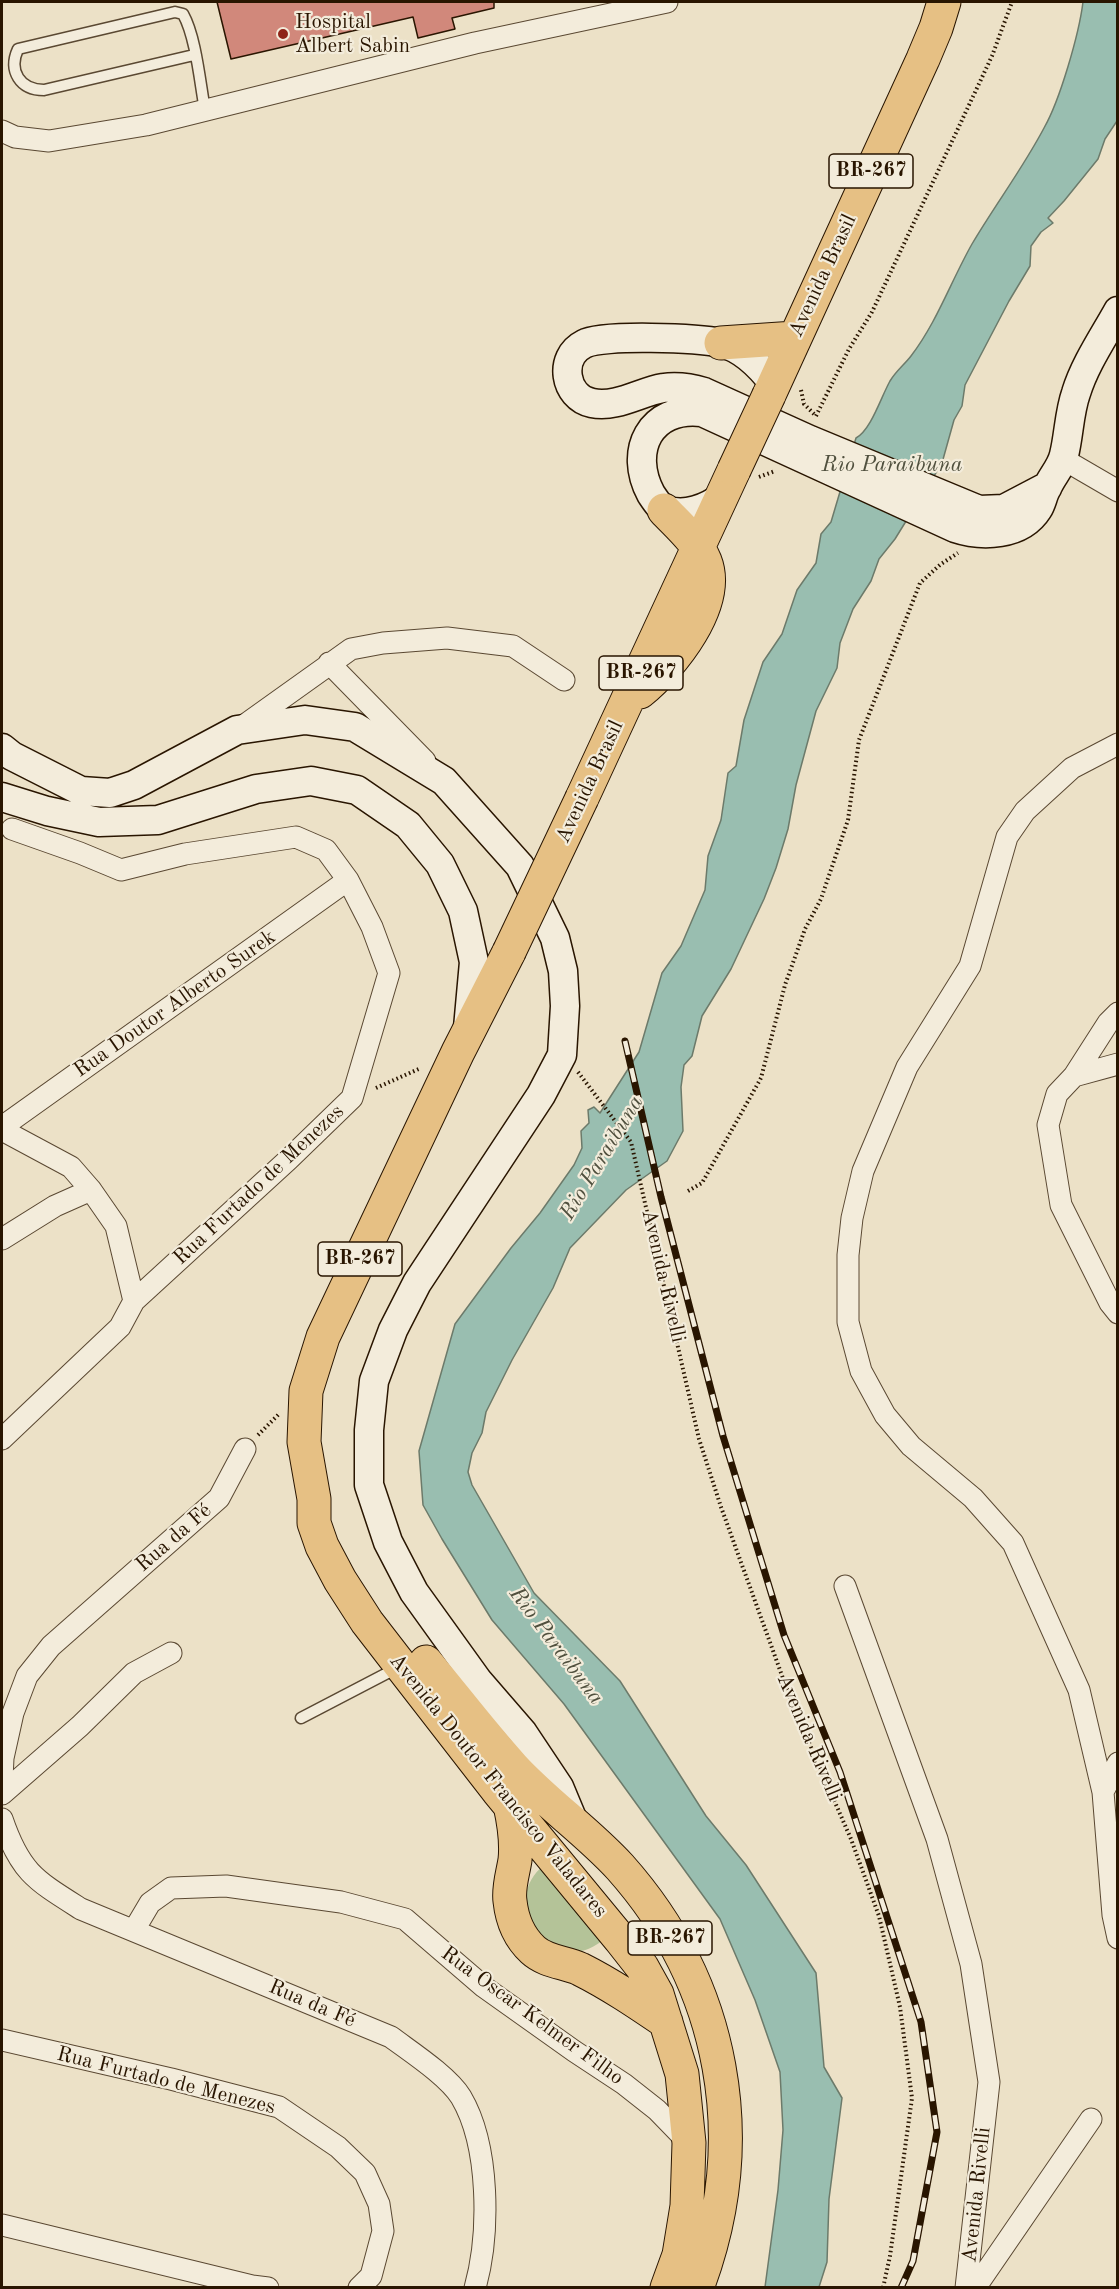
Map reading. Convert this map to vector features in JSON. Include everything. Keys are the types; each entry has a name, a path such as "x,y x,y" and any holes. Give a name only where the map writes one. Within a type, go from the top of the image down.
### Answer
{"highway":[{"name":"Avenida Brasil","path":"463,1042 509,952 627,703 665,669 682,647 698,619 709,579 705,562 698,548 736,482 771,390 923,59 944,2"},
{"path":"721,343 795,338"},
{"path":"664,510 698,548"},
{"name":"Avenida Doutor Francisco Valadares","path":"463,1042 323,1337 306,1391 304,1442 314,1498 332,1518 358,1574 416,1667 510,1805 642,1967 657,1994 682,2074 689,2142 687,2206 681,2245 667,2288"},
{"name":"Avenida Doutor Francisco Valadares","path":"416,1667 514,1768 619,1866 657,1915 685,1964 705,2009 718,2057 724,2115 725,2148 720,2201 705,2265 697,2288"},
{"path":"510,1805 515,1829 515,1858 509,1899 519,1934 534,1952 555,1962 578,1968 628,1995 666,2022"},
{"name":"BR-267","path":"545,1849 562,1842 579,1844 597,1850 619,1866 631,1891 631,1908 620,1939 600,1956 578,1968"},
{"path":"511,1886 530,1861 545,1849"}],"main road":[{"path":"771,390 750,359 736,349 721,343 634,337 595,340 575,350 569,360 567,371 568,382 574,392 582,400 593,404 619,401 663,388 691,388 704,392 803,446 961,517 971,533 989,534 1007,531 1024,522 1038,509 1063,459 1070,412 1084,371 1118,311"},
{"path":"736,482 700,509 676,512 664,510 648,488 643,461 649,435 656,423 677,412 702,412 803,446"},
{"path":"961,517 1004,509 1047,487"},
{"name":"Avenida Doutor Francisco Valadares","path":"5,762 81,791 110,793 134,785 237,730 305,720 355,728 444,781 520,866 555,938 563,971 565,1006 562,1055 541,1095 417,1283 393,1330 374,1381 369,1430 369,1485 388,1542 414,1592 478,1681 523,1733 559,1787 574,1823"},
{"name":"Avenida Doutor Francisco Valadares","path":"2,796 47,811 99,822 158,820 256,789 311,781 357,790 408,825 440,864 463,911 474,962 463,1042"}],"street":[{"path":"2,131 15,137 49,141 146,125 475,43 667,2"},
{"path":"1063,459 1118,491"},
{"path":"237,730 351,649 383,643 447,638 513,646 564,680"},
{"path":"329,663 444,781"},
{"path":"1118,744 1072,768 1025,811 1006,837 970,966 907,1067 863,1171 852,1218 848,1255 848,1322 861,1371 885,1415 911,1446 973,1498 1013,1543 1079,1690 1103,1792 1113,1915 1118,1938"},
{"path":"2,807 7,831"},
{"name":"Rua Furtado de Menezes","path":"2,1439 120,1327 134,1301 289,1160 352,1098 389,973 372,927 348,880 326,850 296,837 185,854 121,870 80,853 7,831"},
{"name":"Rua Doutor Alberto Surek","path":"2,1128 348,880"},
{"path":"1118,1013 1108,1023 1074,1076 1057,1094 1048,1125 1061,1205 1110,1303 1118,1313"},
{"path":"1074,1076 1118,1064"},
{"path":"2,1128 71,1167 91,1190 116,1226 134,1301"},
{"path":"2,1239 56,1206 91,1190"},
{"name":"Rua da Fé","path":"2,1779 3,1758 13,1713 27,1676 51,1646 219,1498 245,1449"},
{"name":"Avenida Rivelli","path":"845,1586 937,1839 971,1964 989,2082 966,2288"},
{"path":"2,1794 80,1726 134,1673 171,1653"},
{"path":"1103,1792 1118,1763"},
{"name":"Rua da Fé","path":"2,1819 12,1849 26,1869 44,1886 81,1909 391,2037 429,2064 460,2096 475,2128 483,2163 481,2254 475,2288"},
{"name":"Rua Oscar Kelmer Filho","path":"134,1930 150,1903 171,1888 226,1886 341,1902 405,1919 484,1987 624,2084 657,2110 689,2142"},
{"name":"Rua Furtado de Menezes","path":"2,2040 171,2079 279,2107 338,2147 365,2173 379,2204 383,2231 371,2276 359,2288"},
{"path":"975,2288 1091,2120"},
{"path":"2,2225 268,2288"}],"lane":[{"path":"194,55 44,90 31,90 21,84 15,69 15,56 18,49 175,12 183,14 188,22 205,110"},
{"path":"301,1718 416,1667"}],"path":[{"path":"736,482 803,446 849,349 882,291 992,56 1012,2"},
{"path":"688,1191 702,1183 761,1078 785,985 805,929 821,899 848,820 859,740 920,583 941,564 989,534"},
{"path":"352,1098 463,1042"},
{"name":"Avenida Rivelli","path":"578,1072 632,1142 699,1439 721,1507 793,1706 851,1839 879,1916 900,2007 912,2098 890,2256 883,2288"},
{"path":"245,1449 288,1405 306,1391"}],"shaded area":[{"path":"545,1864 607,1937 586,1950 570,1951 532,1934 527,1914 526,1896 531,1880"}],"water":[{"name":"Rio Paraibuna","path":"1083,2 1117,2 1117,121 1105,139 1098,159 1048,218 1053,223 1041,232 1031,246 1030,266 965,385 962,406 954,420 942,463 895,539 879,559 871,581 853,609 840,643 837,668 816,711 796,785 788,829 776,868 731,969 702,1016 692,1056 684,1065 681,1087 683,1131 667,1161 626,1190 570,1248 553,1288 512,1360 486,1412 482,1433 472,1453 468,1472 472,1485 534,1593 620,1681 706,1816 746,1865 816,1973 824,2067 842,2098 829,2199 827,2262 819,2287 765,2287 778,2190 783,2130 780,2072 755,2000 720,1919 564,1704 492,1620 442,1539 423,1505 419,1451 455,1324 574,1165 582,1148 581,1131 589,1123 588,1110 594,1107 600,1113 639,1052 662,973 681,946 705,890 708,856 721,820 728,773 736,766 744,720 763,662 782,634 797,590 816,563 821,534 831,522 856,438 871,421 892,377 911,356 929,329 972,244 1044,128 1068,66"}],"building":[{"name":"Hospital Albert Sabin","path":"217,2 494,2 494,8 452,18 455,29 418,38 413,17 231,59"}],"railway":[{"path":"625,1041 661,1197 723,1436 784,1635 840,1772 921,2022 937,2132 913,2261 901,2288"}],"place":[{"name":"Hospital Albert Sabin","path":"283,34"}]}
